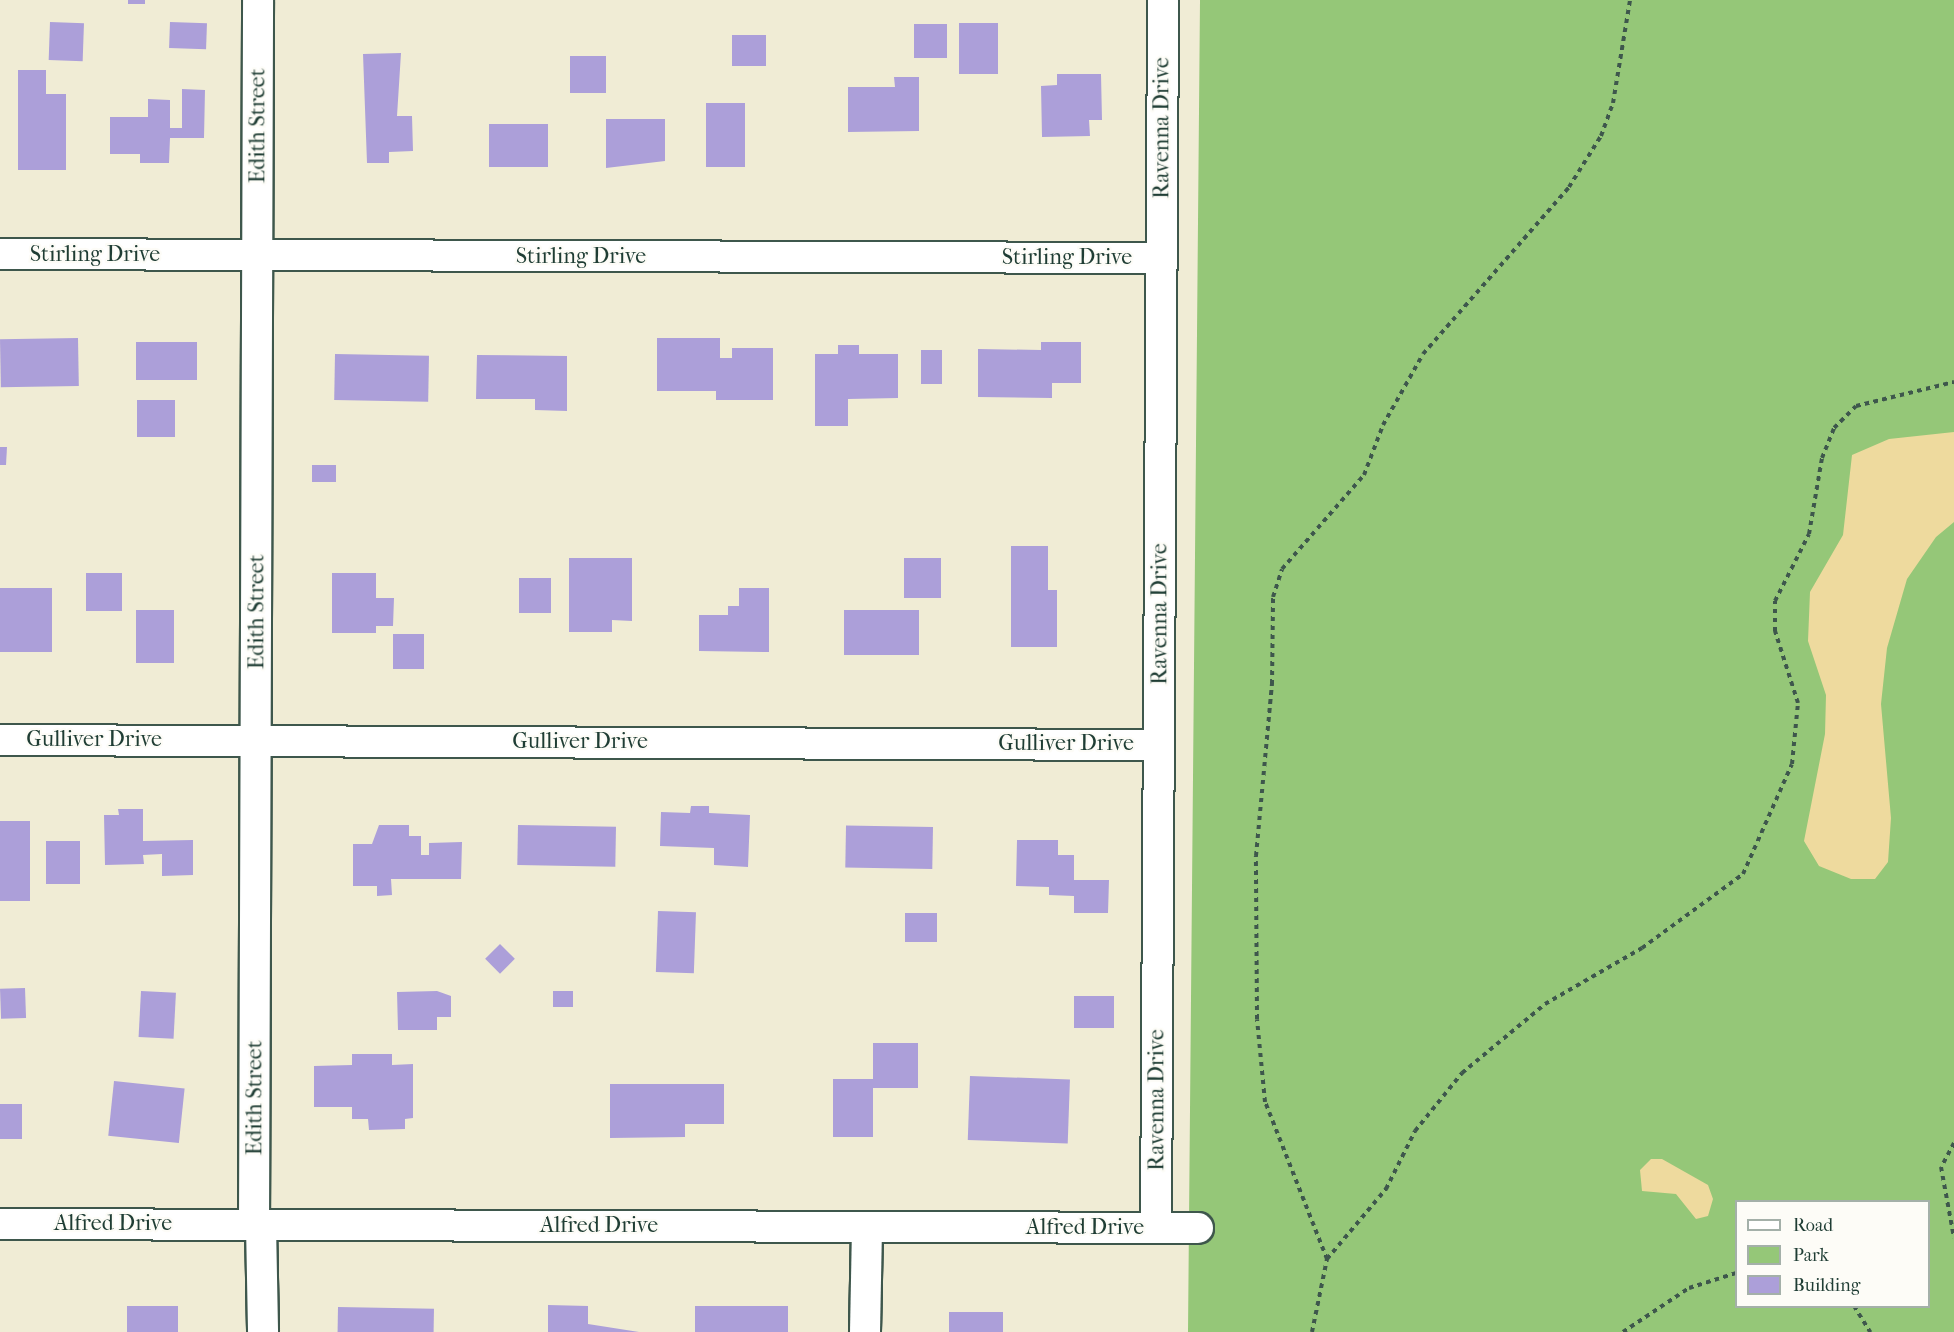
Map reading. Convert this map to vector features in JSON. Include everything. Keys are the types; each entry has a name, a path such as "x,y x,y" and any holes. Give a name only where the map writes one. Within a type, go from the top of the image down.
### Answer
{"street":[{"name":"Edith Street","path":"258,0 256,741 258,1225 263,1332"},
{"name":"Ravenna Drive","path":"1156,1228 1162,0"},
{"name":"Stirling Drive","path":"0,254 1161,258"},
{"name":"Gulliver Drive","path":"0,740 1160,745"},
{"name":"Alfred Drive","path":"0,1224 1198,1228"},
{"path":"865,1332 867,1227"}],"path":[{"path":"1327,1259 1265,1102 1257,1018 1256,856 1272,684 1273,597 1282,569 1364,475 1383,425 1423,354 1569,187 1601,136 1613,104 1630,0"},
{"path":"1312,1332 1327,1259 1386,1189 1415,1131 1462,1073 1545,1004 1642,948 1743,874 1792,764 1798,703 1775,631 1775,601 1809,534 1822,458 1834,428 1856,406 1954,382"},
{"path":"1954,1143 1941,1167 1954,1238"},
{"path":"1623,1332 1689,1288 1735,1274"},
{"path":"1855,1308 1870,1332"}],"green space":[{"path":"1200,0 1954,0 1954,1332 1188,1332"}],"sand":[{"path":"1954,432 1954,522 1936,537 1907,579 1887,648 1881,704 1891,818 1888,862 1875,879 1851,879 1819,866 1804,841 1825,734 1826,695 1808,641 1810,592 1843,535 1852,455 1889,439"},
{"path":"1651,1159 1662,1159 1708,1185 1713,1199 1708,1216 1696,1219 1676,1194 1642,1191 1640,1170"}],"building":[{"path":"128,0 145,0 145,4 128,4"},
{"path":"50,22 84,23 83,61 49,60"},
{"path":"170,22 207,23 206,49 169,48"},
{"path":"959,23 998,23 998,74 959,74"},
{"path":"914,24 947,24 947,58 914,58"},
{"path":"732,35 766,35 766,66 732,66"},
{"path":"401,53 397,116 412,116 413,151 389,152 389,163 367,163 363,54"},
{"path":"570,56 606,56 606,93 570,93"},
{"path":"18,70 46,70 46,94 66,94 66,170 18,170"},
{"path":"1057,74 1101,74 1102,120 1089,120 1090,136 1042,137 1041,86 1057,85"},
{"path":"894,77 919,77 919,131 848,132 848,87 895,87"},
{"path":"182,89 205,90 204,138 170,138 169,163 140,163 140,154 110,154 110,117 148,117 148,99 170,100 170,128 182,128"},
{"path":"706,103 745,103 745,167 706,167"},
{"path":"606,119 665,119 665,161 606,168"},
{"path":"489,124 548,124 548,167 489,167"},
{"path":"78,338 79,386 1,387 0,339"},
{"path":"657,338 720,338 720,358 732,358 732,348 773,348 773,400 716,400 716,391 657,391"},
{"path":"136,342 197,342 197,380 136,380"},
{"path":"1041,342 1081,342 1081,383 1052,383 1052,398 978,397 978,349 1041,350"},
{"path":"838,345 859,345 859,354 898,354 898,398 848,399 848,426 815,426 815,354 838,354"},
{"path":"921,350 942,350 942,384 921,384"},
{"path":"335,354 429,356 428,402 334,400"},
{"path":"477,355 567,356 567,411 535,410 535,399 476,399"},
{"path":"137,400 175,400 175,437 137,437"},
{"path":"0,447 7,447 6,465 0,465"},
{"path":"312,465 336,465 336,482 312,482"},
{"path":"1011,546 1048,546 1048,590 1057,590 1057,647 1011,647"},
{"path":"569,558 632,558 632,621 612,620 612,632 569,632"},
{"path":"904,558 941,558 941,598 904,598"},
{"path":"86,573 122,573 122,611 86,611"},
{"path":"332,573 376,573 376,598 394,598 393,626 376,626 376,633 332,633"},
{"path":"519,578 551,578 551,613 519,613"},
{"path":"0,588 52,588 52,652 0,652"},
{"path":"739,588 769,588 769,652 699,651 699,615 728,615 728,606 739,606"},
{"path":"136,610 174,610 174,663 136,663"},
{"path":"844,610 919,610 919,655 844,655"},
{"path":"393,634 424,634 424,669 393,669"},
{"path":"691,806 709,806 709,813 750,815 748,867 714,865 714,848 660,846 661,812 690,813"},
{"path":"118,809 143,809 143,841 193,840 193,875 162,876 162,854 143,855 144,864 105,865 104,815 119,815"},
{"path":"0,821 30,821 30,901 0,901"},
{"path":"379,825 409,825 409,836 421,836 421,855 429,855 429,843 462,842 461,879 391,879 392,895 377,896 377,886 353,886 353,844 372,844"},
{"path":"518,825 616,827 615,867 517,865"},
{"path":"846,825 933,827 932,869 845,867"},
{"path":"1017,840 1058,840 1058,855 1074,855 1074,880 1109,880 1108,913 1074,913 1074,896 1049,895 1049,887 1016,886"},
{"path":"46,841 80,841 80,884 46,884"},
{"path":"658,911 696,912 694,973 656,972"},
{"path":"905,913 937,913 937,942 905,942"},
{"path":"500,944 515,959 500,974 485,959"},
{"path":"25,988 26,1018 1,1019 0,989"},
{"path":"141,991 176,993 174,1039 139,1037"},
{"path":"437,991 451,996 451,1017 437,1017 437,1030 398,1030 397,992"},
{"path":"553,991 573,991 573,1007 553,1007"},
{"path":"1074,996 1114,996 1114,1028 1074,1028"},
{"path":"873,1043 918,1043 918,1088 873,1088 873,1137 833,1137 833,1079 873,1079"},
{"path":"352,1054 392,1054 392,1065 413,1064 413,1118 405,1119 405,1129 369,1130 368,1119 352,1119 352,1107 314,1107 314,1066 352,1065"},
{"path":"970,1076 1070,1079 1068,1143 968,1140"},
{"path":"114,1081 185,1088 179,1143 108,1136"},
{"path":"610,1084 724,1084 724,1124 685,1124 685,1137 610,1138"},
{"path":"0,1104 22,1104 22,1139 0,1139"},
{"path":"548,1305 588,1306 588,1324 639,1332 548,1332"},
{"path":"127,1306 178,1306 178,1332 127,1332"},
{"path":"695,1306 788,1306 788,1332 695,1332"},
{"path":"338,1307 434,1309 434,1332 338,1332"},
{"path":"949,1312 1003,1312 1003,1332 949,1332"}]}
